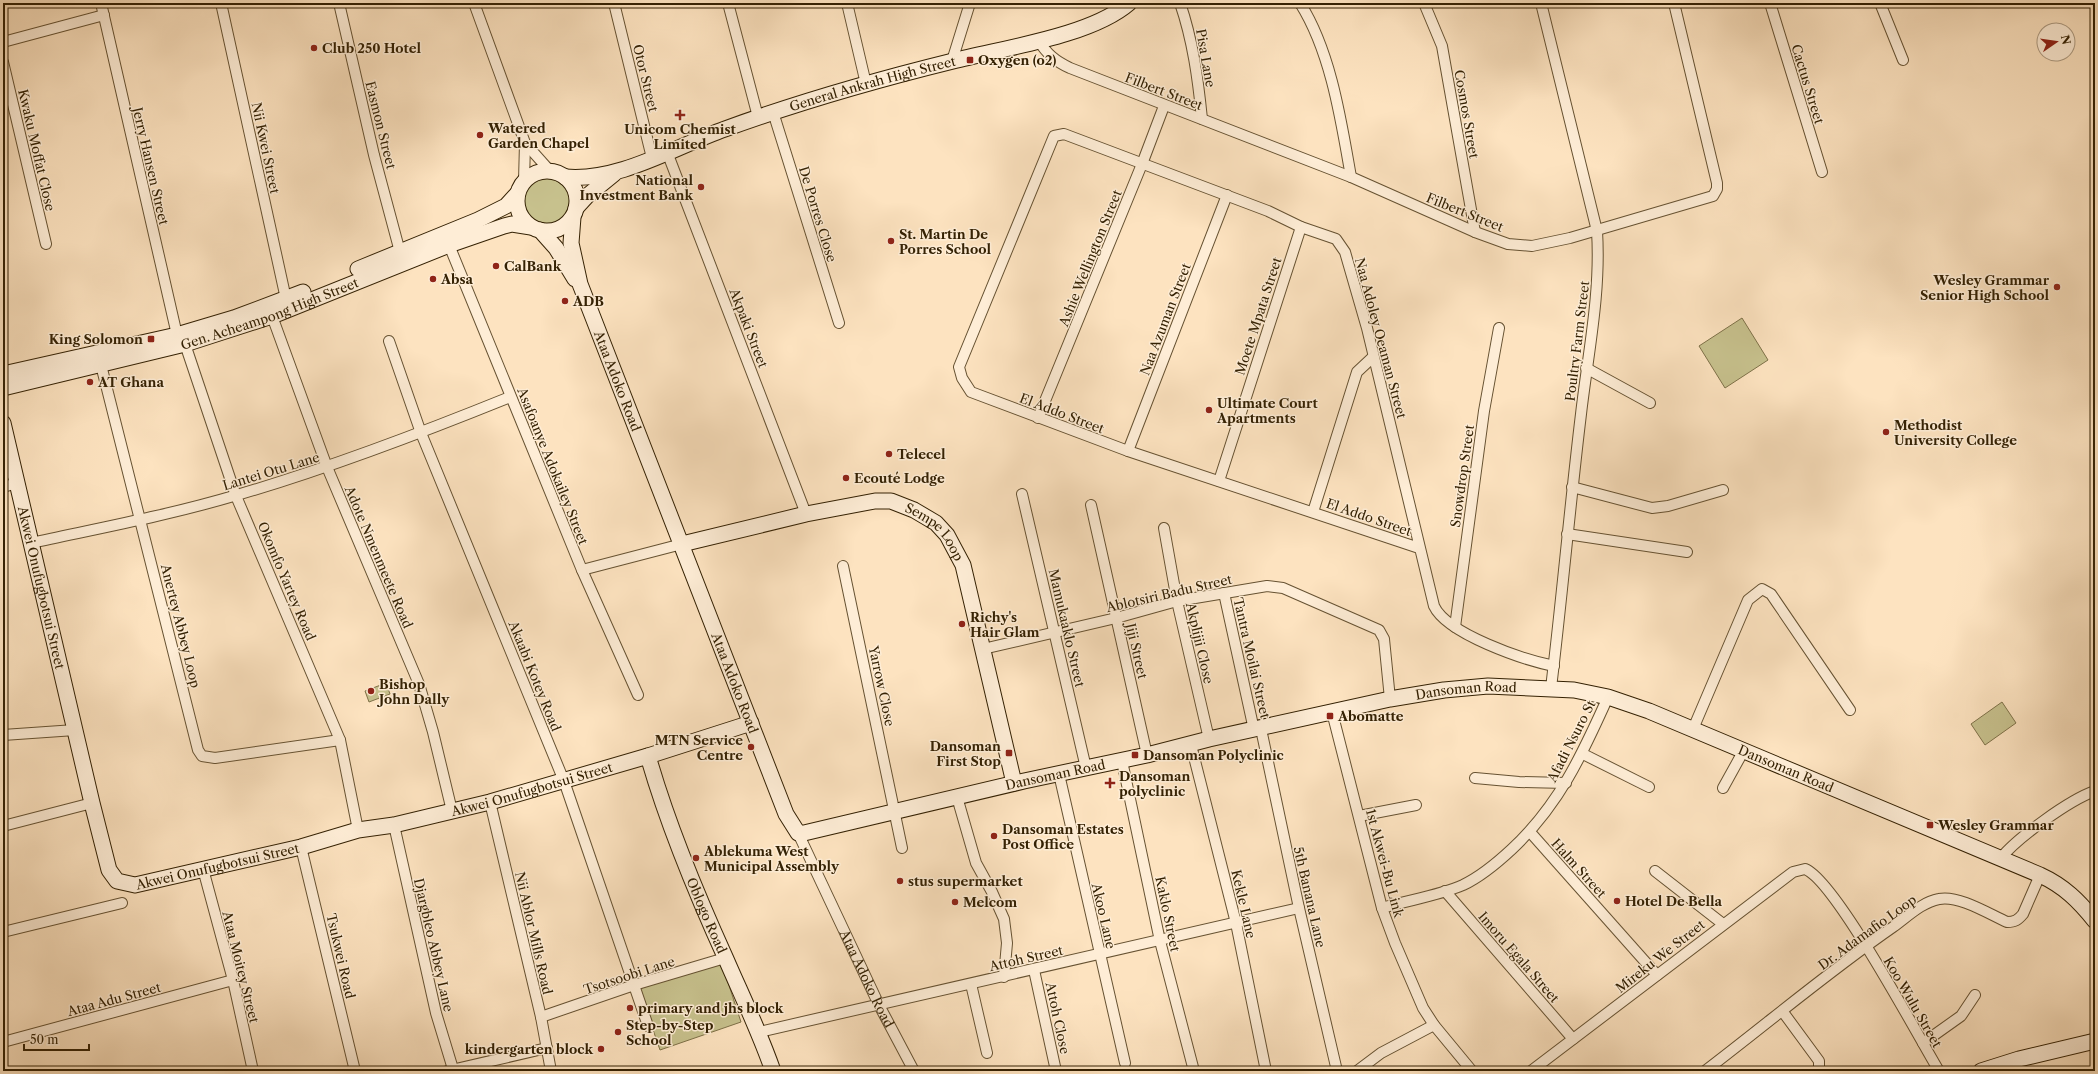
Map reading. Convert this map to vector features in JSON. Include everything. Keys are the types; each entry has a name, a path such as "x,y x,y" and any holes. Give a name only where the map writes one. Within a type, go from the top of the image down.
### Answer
{"main road":[{"name":"General Ankrah High Street","path":"565,177 582,178 616,173 666,152 773,112 866,84 1038,40 1096,23 1120,11 1129,3"},
{"path":"550,171 565,177 574,188 577,198 574,212 566,224 558,229 549,231 535,228 524,220 519,213 517,204 521,188 534,173 550,171"},
{"name":"General Ankrah High Street","path":"574,212 587,196 616,173"},
{"name":"Gen. Acheampong High Street","path":"3,374 181,340 286,299 499,209 511,202 521,188"},
{"name":"Ataa Adoko Road","path":"574,212 570,243 580,284 786,814 798,833"},
{"name":"Gen. Acheampong High Street","path":"3,388 101,365 181,340 272,316 449,245 512,224 535,228"},
{"name":"Ataa Adoko Road","path":"535,228 556,248 571,274 580,284"},
{"name":"Akwei Onufugbotsui Street","path":"3,423 10,485 31,543 109,870 117,881 135,886 301,847 358,830 394,825 490,802 648,756 751,723"},
{"name":"Sempe Loop","path":"682,544 806,514 875,501 891,501 914,510 936,523 947,535 964,565 1014,783"},
{"name":"Dansoman Road","path":"798,833 804,834 1014,783 1122,761 1191,745 1209,739 1390,699 1465,687 1488,686 1551,688 1608,697 1693,729 2040,875 2066,889 2077,899 2095,921"},
{"name":"Oblogo Road","path":"648,756 663,808 725,958 759,1032 773,1071"},
{"path":"1981,1071 2019,1059 2095,1041"},
{"path":"2069,1047 2095,1048"}],"street":[{"name":"Jerry Hansen Street","path":"101,3 181,340"},
{"name":"Nii Kwei Street","path":"221,3 286,299"},
{"name":"Easmon Street","path":"339,3 374,155 400,252"},
{"path":"474,3 525,143 550,171"},
{"name":"Otor Street","path":"614,3 652,158"},
{"path":"728,3 758,117"},
{"path":"847,3 866,84"},
{"path":"952,61 970,3"},
{"name":"Pisa Lane","path":"1180,3 1187,23 1197,66 1202,119"},
{"path":"1300,3 1326,61 1341,116 1351,177"},
{"name":"Cosmos Street","path":"1424,3 1442,46 1475,232"},
{"name":"Poultry Farm Street","path":"1541,3 1597,231 1598,289 1586,368 1551,688"},
{"name":"Filbert Street","path":"1038,40 1046,54 1057,62 1164,106 1202,119 1351,177 1475,232 1508,244 1532,246 1597,231 1713,196 1717,189 1718,183 1674,3"},
{"name":"Cactus Street","path":"1770,3 1822,172"},
{"path":"1880,3 1903,60"},
{"path":"3,42 104,15"},
{"name":"Kwaku Moffat Close","path":"3,62 46,244"},
{"name":"Ashie Wellington Street","path":"1038,418 1142,164 1164,106"},
{"name":"De Porres Close","path":"773,112 839,323"},
{"name":"Naa Adoley Oeaman Street","path":"1064,134 1227,195 1268,211 1301,227 1336,239 1345,252 1360,302 1419,548 1437,614 1455,627 1516,656 1554,666"},
{"name":"El Addo Street","path":"1064,134 1054,136 1051,142 1025,210 959,367 962,378 971,392 1128,451 1419,548"},
{"path":"521,188 525,143"},
{"name":"Akpaki Street","path":"666,152 806,514"},
{"name":"Naa Azuman Street","path":"1128,451 1227,195"},
{"name":"Moete Mpata Street","path":"1219,481 1301,227"},
{"name":"Asafoanye Adokailey Street","path":"449,245 582,570 638,695"},
{"name":"Adote Nmenmeete Road","path":"272,316 327,467 419,684 433,732 452,811"},
{"name":"Snowdrop Street","path":"1455,627 1484,411 1499,328"},
{"name":"Okomfo Yartey Road","path":"181,340 236,496 340,740 358,830"},
{"name":"Akaabi Kotey Road","path":"389,341 421,433 564,781 648,1026"},
{"path":"1313,512 1357,372 1373,357"},
{"name":"Anertey Abbey Loop","path":"101,365 198,750 202,756 215,758 340,740"},
{"path":"1586,368 1650,403"},
{"name":"Lantei Otu Lane","path":"31,543 236,496 327,467 421,433 510,397"},
{"path":"1572,487 1652,508 1668,506 1723,490"},
{"name":"Mamukaaklo Street","path":"1022,494 1086,768"},
{"name":"Jiji Street","path":"1090,505 1148,755"},
{"name":"Akplijii Close","path":"1164,528 1177,601 1209,739"},
{"path":"1567,534 1687,552"},
{"path":"582,570 682,544"},
{"name":"Yarrow Close","path":"843,566 896,812 902,848"},
{"name":"Ablotsiri Badu Street","path":"983,648 1116,618 1177,601 1267,586 1283,588 1379,630 1384,639 1390,699"},
{"path":"1693,729 1748,600 1762,589 1771,594 1850,710"},
{"name":"Tantra Moilai Street","path":"1224,592 1258,729"},
{"name":"Afadi Nsuro St","path":"1382,908 1463,885 1482,874 1530,832 1566,783 1582,754 1608,697"},
{"name":"1st Akwei-Bu Link","path":"1332,712 1382,908 1410,981 1434,1025 1472,1071"},
{"name":"5th Banana Lane","path":"1258,729 1298,908 1337,1071"},
{"path":"3,735 75,730"},
{"name":"Kekle Lane","path":"1191,745 1236,923 1266,1071"},
{"path":"1723,788 1744,750"},
{"path":"1582,754 1649,787"},
{"name":"Kaklo Street","path":"1122,761 1160,941 1194,1071"},
{"name":"Akoo Lane","path":"1059,774 1125,1063"},
{"path":"1475,778 1566,783"},
{"path":"2000,859 2007,850 2049,817 2095,791"},
{"path":"957,797 976,863 992,892 1004,919 1007,944 1004,977"},
{"name":"Nii Ablor Mills Road","path":"490,802 541,1017 551,1071"},
{"path":"3,826 92,803"},
{"path":"1359,816 1416,805"},
{"name":"Djargbleo Abbey Lane","path":"394,825 450,1070"},
{"name":"Halm Street","path":"1530,832 1657,975"},
{"name":"Ataa Adoko Road","path":"798,833 879,1005 914,1071"},
{"name":"Tsukwei Road","path":"301,847 355,1071"},
{"name":"Ataa Moitey Street","path":"204,869 232,980 252,1071"},
{"name":"Mireku We Street","path":"1531,1071 1793,872 1805,869 1816,875 1850,921 1866,946"},
{"path":"1655,871 1723,924"},
{"name":"Dr. Adamafio Loop","path":"1705,1071 1783,1012 1866,946 1919,908 1939,899 1957,900 2007,922 2013,922 2019,919 2023,914 2040,875"},
{"name":"Imoru Egala Street","path":"1445,891 1573,1039"},
{"path":"3,932 122,903"},
{"name":"Attoh Street","path":"759,1032 1100,955 1298,908"},
{"name":"Koo Wulu Street","path":"1866,946 1939,1071"},
{"name":"Tsotsoobi Lane","path":"541,1017 725,958"},
{"name":"Attoh Close","path":"1034,970 1056,1071"},
{"name":"Ataa Adu Street","path":"3,1042 232,980"},
{"path":"971,984 987,1053"},
{"path":"1922,1043 1961,1016 1975,995"},
{"path":"1783,1012 1819,1061 1819,1071"},
{"path":"1357,1071 1381,1053 1434,1025"},
{"path":"450,1070 547,1048"}],"shaded area":[{"path":"546,174 556,176 564,182 570,190 572,200 570,210 564,218 556,224 546,226 536,224 528,218 522,210 520,200 522,190 528,182 536,176"},
{"path":"1742,318 1768,360 1725,388 1699,346"},
{"path":"386,683 390,694 369,702 365,691"},
{"path":"2002,702 2016,723 1985,745 1971,724"},
{"path":"721,961 741,1022 660,1050 639,989"}],"place":[{"name":"Club 250 Hotel","path":"314,48"},
{"name":"Oxygen (o2)","path":"970,60"},
{"name":"Unicom Chemist Limited","path":"680,115"},
{"name":"Watered Garden Chapel","path":"480,135"},
{"name":"National Investment Bank","path":"701,187"},
{"name":"St. Martin De Porres School","path":"891,241"},
{"name":"CalBank","path":"496,266"},
{"name":"Absa","path":"433,279"},
{"name":"Wesley Grammar Senior High School","path":"2057,287"},
{"name":"ADB","path":"565,301"},
{"name":"King Solomon","path":"151,339"},
{"name":"AT Ghana","path":"90,382"},
{"name":"Ultimate Court Apartments","path":"1209,410"},
{"name":"Methodist University College","path":"1886,432"},
{"name":"Telecel","path":"889,454"},
{"name":"Ecouté Lodge","path":"846,478"},
{"name":"Richy's Hair Glam","path":"962,624"},
{"name":"Bishop John Dally","path":"371,691"},
{"name":"Abomatte","path":"1330,716"},
{"name":"MTN Service Centre","path":"751,747"},
{"name":"Dansoman First Stop","path":"1009,753"},
{"name":"Dansoman Polyclinic","path":"1135,755"},
{"name":"Dansoman polyclinic","path":"1110,783"},
{"name":"Wesley Grammar","path":"1930,825"},
{"name":"Dansoman Estates Post Office","path":"994,836"},
{"name":"Ablekuma West Municipal Assembly","path":"696,858"},
{"name":"stus supermarket","path":"900,881"},
{"name":"Hotel De Bella","path":"1617,901"},
{"name":"Melcom","path":"955,902"},
{"name":"primary and jhs block","path":"630,1008"},
{"name":"Step-by-Step School","path":"618,1032"},
{"name":"kindergarten block","path":"601,1049"}]}
